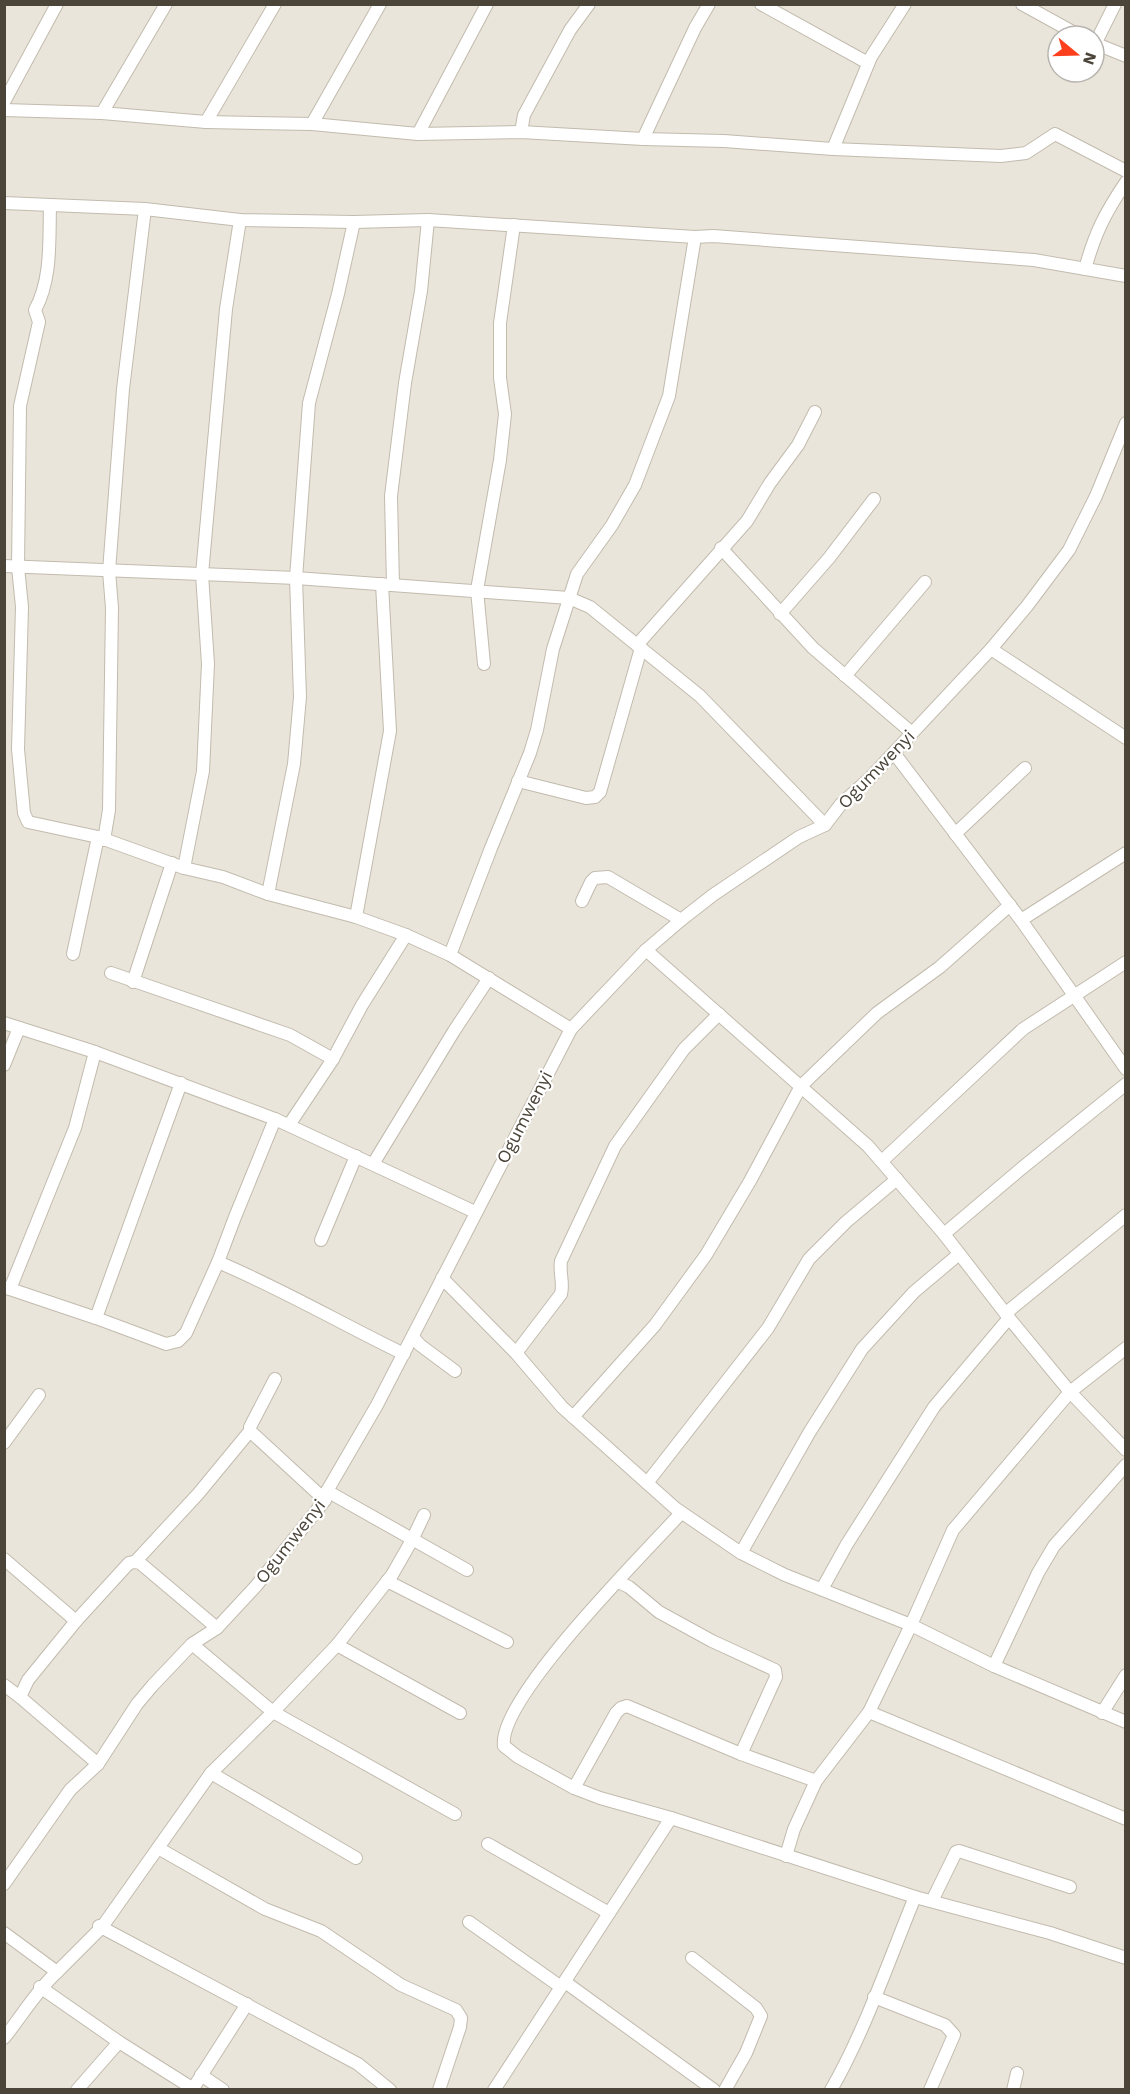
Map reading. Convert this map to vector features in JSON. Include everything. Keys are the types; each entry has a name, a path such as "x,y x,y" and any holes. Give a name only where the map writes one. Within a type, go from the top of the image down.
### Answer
{"street":[{"path":"4,102 57,4"},
{"path":"102,113 166,4"},
{"path":"206,122 275,4"},
{"path":"312,124 380,4"},
{"path":"418,134 487,4"},
{"path":"521,132 524,115 570,30 589,4"},
{"path":"643,139 695,28 709,4"},
{"path":"762,4 868,63"},
{"path":"833,149 868,63 905,4"},
{"path":"1022,4 1058,24"},
{"path":"1104,24 1115,4"},
{"path":"1106,49 1125,57"},
{"path":"4,110 102,113 206,122 312,124 418,134 521,132 1001,156 1026,153 1055,134 1125,171"},
{"path":"1085,269 1093,240 1105,212 1125,182"},
{"path":"4,203 145,209 240,220 428,223 514,229 713,236 1034,260 1125,276"},
{"path":"50,205 48,264 43,296 35,310 39,322 21,406 18,567 22,607 18,749 24,813 28,822 101,838 178,866 223,878 268,894 356,917 406,935 450,955 572,1029"},
{"path":"73,954 109,810 112,608 109,571 123,389 145,209"},
{"path":"133,982 178,866 203,771 208,664 202,574 226,309 240,220"},
{"path":"268,894 294,764 300,698 296,578 309,403 354,222"},
{"path":"356,917 390,731 387,584 392,496 405,383 422,291 428,223"},
{"path":"484,664 477,591 500,460 505,414 500,378 500,322 514,229"},
{"path":"450,955 531,753 554,649 577,574 612,525 635,485 669,396 695,237"},
{"path":"518,781 586,798 595,797 600,792 639,647 747,521 770,483 798,445 815,412"},
{"name":"Ogumwenyi","path":"4,1884 70,1790 98,1764 137,1704 192,1644 217,1628 279,1559 326,1496 404,1354 475,1212 572,1029 646,950 681,920 713,895 799,837 825,825 841,804 869,779 991,649 1069,550 1096,496 1125,423"},
{"path":"780,614 829,558 874,499"},
{"path":"721,549 813,648 912,733"},
{"path":"4,566 296,578 569,598 590,607 700,696 825,825"},
{"path":"845,676 925,582"},
{"path":"991,649 1125,738"},
{"path":"894,753 1022,920 1125,1069"},
{"path":"955,834 1025,768"},
{"path":"1022,920 1125,853"},
{"path":"582,901 595,878 608,878 681,920"},
{"path":"573,1417 655,1325 706,1255 750,1181 801,1086 877,1013 940,967 1010,905"},
{"path":"289,1125 333,1059 362,1005 406,935"},
{"path":"646,950 860,1138 944,1234 1007,1316 1070,1392 1125,1450"},
{"path":"882,1161 1023,1029 1125,962"},
{"path":"111,973 290,1035 333,1059"},
{"path":"374,1164 454,1031 489,978"},
{"path":"516,1353 561,1294 564,1283 559,1273 561,1261 615,1146 684,1049 719,1014"},
{"path":"4,1023 95,1052 275,1119 475,1212"},
{"path":"4,1065 19,1028"},
{"path":"95,1052 75,1128 7,1288 166,1344 178,1341 186,1333 218,1262 275,1119"},
{"path":"96,1318 181,1083"},
{"path":"944,1234 1125,1084"},
{"path":"321,1240 356,1156"},
{"path":"647,1483 768,1328 809,1259 846,1221 897,1179"},
{"path":"822,1589 847,1544 934,1407 1007,1316 1125,1215"},
{"path":"741,1553 809,1433 862,1349 914,1292 959,1254"},
{"path":"218,1262 262,1281 326,1316 404,1354"},
{"path":"442,1278 516,1353 562,1407 681,1513 741,1553 785,1575 911,1625 994,1666 1125,1722"},
{"path":"413,1336 420,1345 455,1371"},
{"path":"786,1856 794,1829 816,1781 868,1712 911,1625 953,1530 1070,1392 1125,1348"},
{"path":"135,1562 198,1494 250,1431 250,1426 275,1379"},
{"path":"4,1443 39,1395"},
{"path":"250,1431 326,1496 467,1570"},
{"path":"994,1666 1038,1573 1054,1546 1125,1465"},
{"path":"681,1513 556,1649 510,1716 503,1741 504,1746 574,1788 600,1798 671,1818 915,1897 1050,1933 1125,1958"},
{"path":"4,2038 25,2012 40,1987 102,1927 212,1773 337,1645 387,1581 424,1515"},
{"path":"4,1559 76,1622"},
{"path":"20,1697 28,1680 129,1563 140,1563 217,1628"},
{"path":"387,1581 507,1642"},
{"path":"618,1582 629,1587 659,1612 712,1641 775,1670 776,1677 741,1754"},
{"path":"192,1644 273,1712 455,1814"},
{"path":"337,1645 460,1713"},
{"path":"1102,1713 1125,1675"},
{"path":"4,1686 98,1764"},
{"path":"574,1788 616,1713 627,1706 741,1754 816,1781"},
{"path":"868,1712 1125,1819"},
{"path":"212,1773 356,1858"},
{"path":"494,2090 671,1818"},
{"path":"488,1844 609,1912"},
{"path":"158,1848 265,1909 321,1931 401,1985 456,2010 461,2018 460,2027 439,2090"},
{"path":"932,1901 956,1852 959,1851 1070,1887"},
{"path":"831,2090 874,1996 915,1897"},
{"path":"469,1922 714,2090"},
{"path":"102,1927 99,1926 358,2064 390,2090"},
{"path":"4,1932 57,1972"},
{"path":"692,1958 756,2008 761,2016 746,2053 724,2090"},
{"path":"40,1987 192,2089 247,2004"},
{"path":"874,1996 945,2025 954,2035 930,2090"},
{"path":"77,2090 119,2042"},
{"path":"1013,2090 1017,2073"},
{"path":"201,2075 223,2090"}],"shaded area":[{"path":"5,5 1125,5 1125,2089 5,2089"}]}
